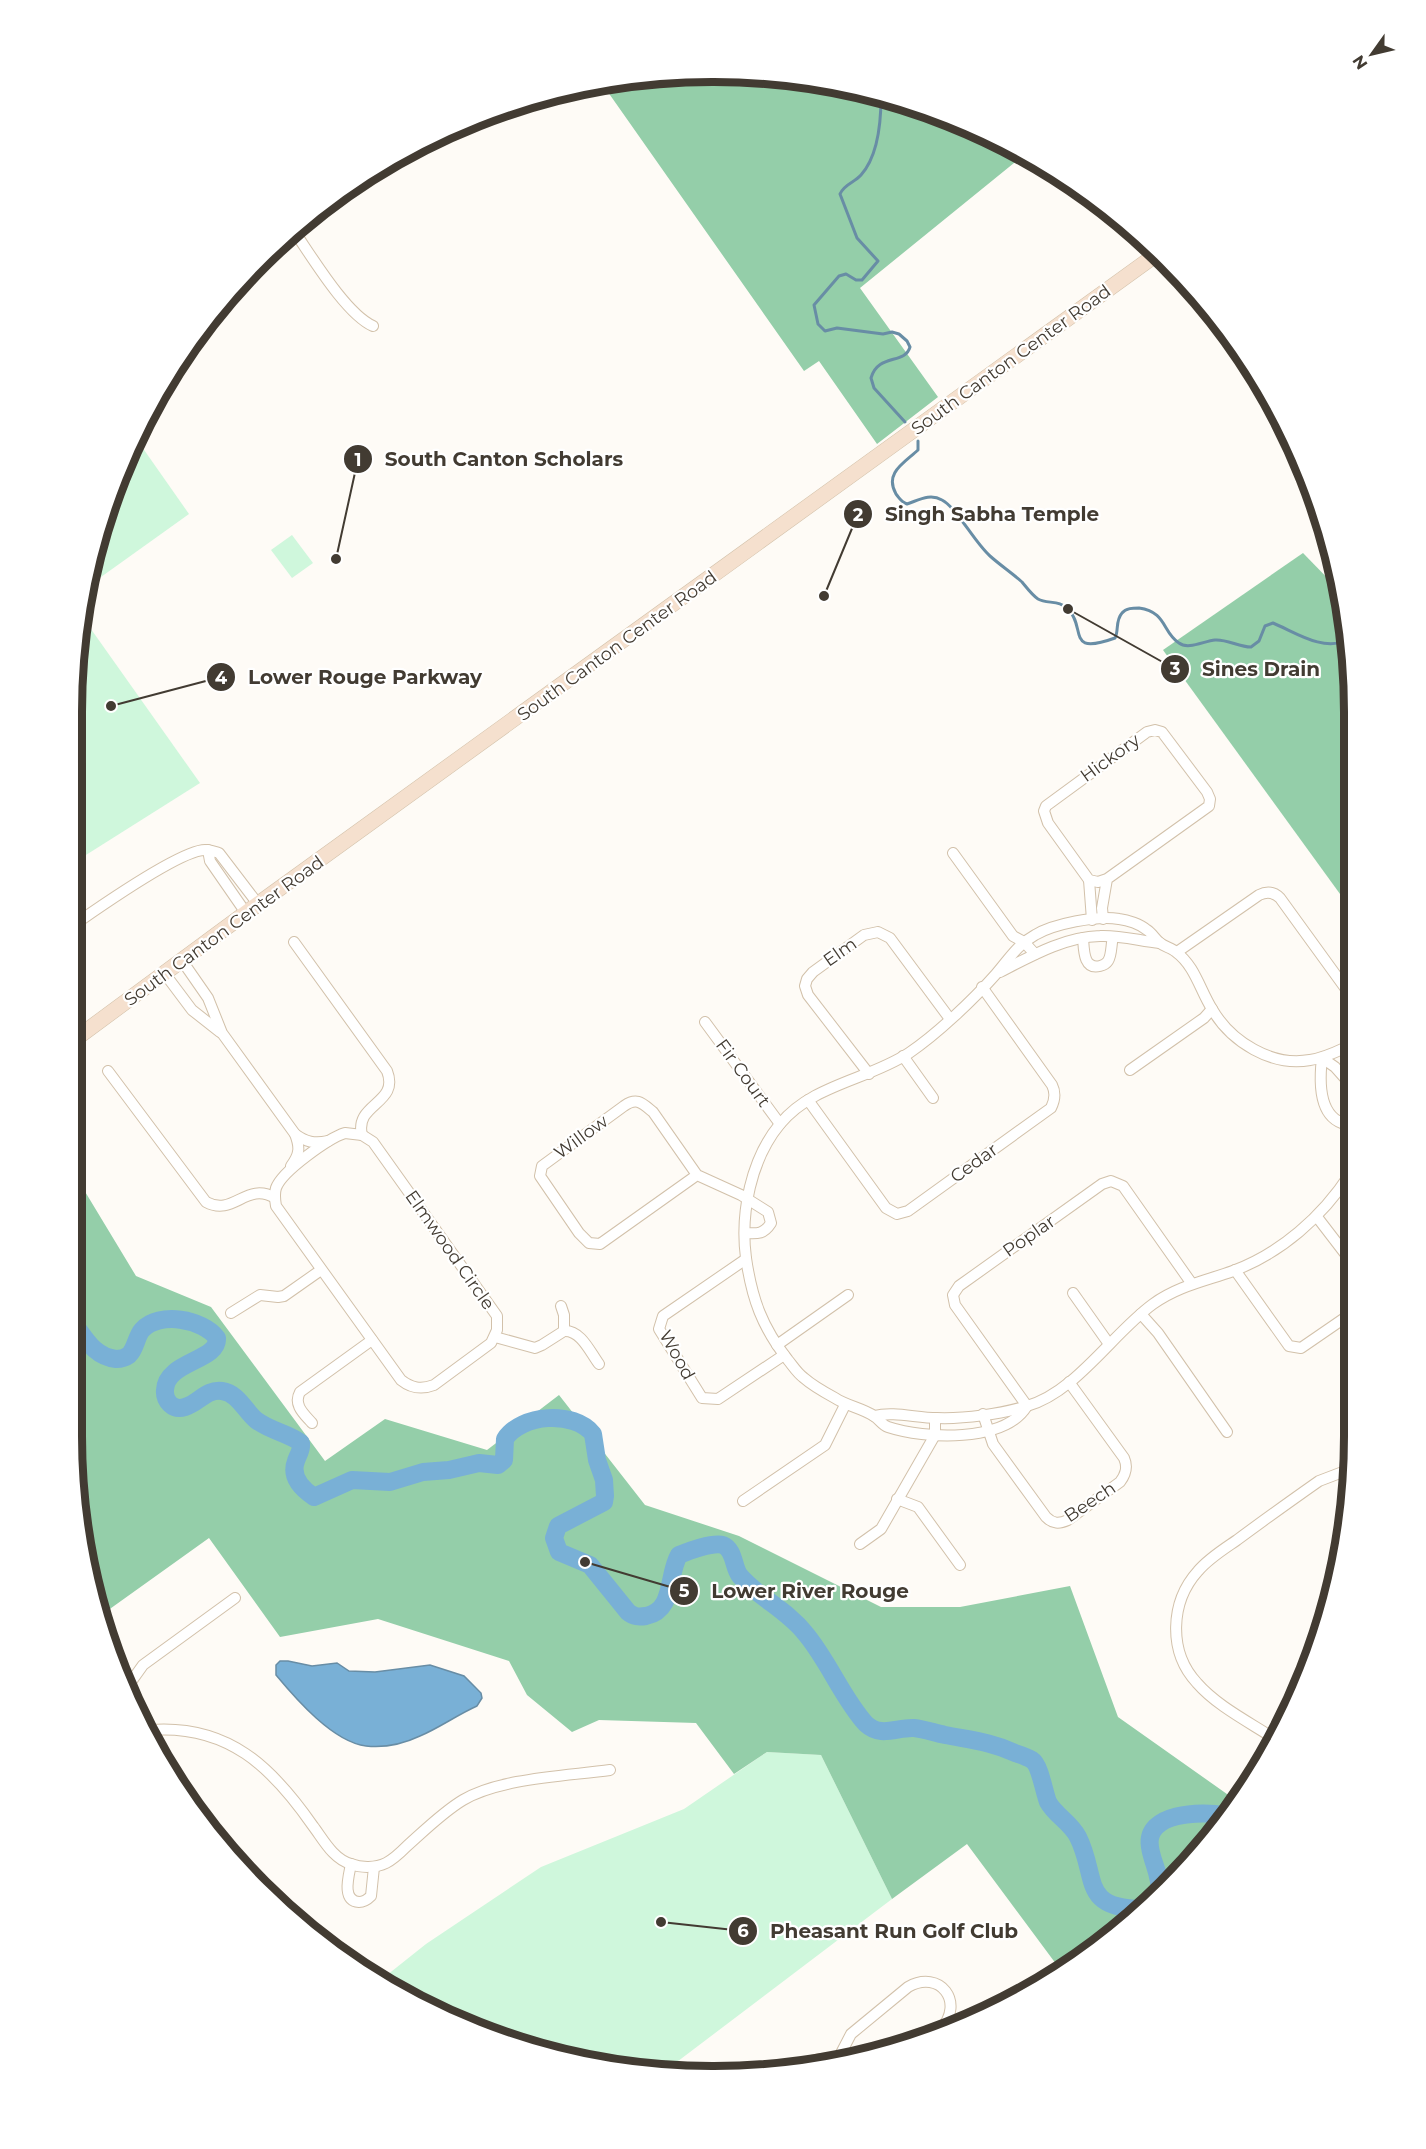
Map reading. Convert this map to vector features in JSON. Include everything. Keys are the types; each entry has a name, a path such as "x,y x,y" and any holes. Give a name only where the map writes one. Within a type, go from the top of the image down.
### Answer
{"main road":[{"name":"South Canton Center Road","path":"83,1033 1150,259"}],"street":[{"path":"299,238 346,303 364,322 373,326"},
{"name":"Hickory","path":"1089,880 1048,823 1044,811 1046,806 1147,732 1155,730 1162,732 1207,792 1210,799 1209,806 1107,879"},
{"path":"83,919 141,880 177,860 208,850 210,861 252,909"},
{"path":"953,853 1013,936 1024,942 1035,954"},
{"path":"1098,920 1107,879 1098,882 1089,880 1100,936"},
{"path":"1177,952 1259,895 1267,892 1274,893 1343,985"},
{"path":"1027,1406 1022,1415 1014,1421 988,1431 935,1435 910,1432 885,1426 874,1416 845,1405 801,1376 784,1355 761,1319 746,1259 745,1233 748,1201 759,1158 768,1140 792,1112 808,1100 833,1087 869,1074 903,1056 950,1019 996,974 1012,952 1038,933 1053,927 1117,918 1149,930 1160,943"},
{"name":"Elm","path":"869,1074 811,998 806,986 811,973 864,935 878,932 890,938 950,1019"},
{"path":"996,974 1035,954 1083,938 1100,936 1160,943 1177,952 1193,973 1212,1009 1228,1031 1253,1050 1289,1061 1307,1061 1322,1058 1343,1049"},
{"path":"1083,938 1085,959 1090,965 1098,967 1109,960 1113,937"},
{"path":"286,1173 331,1140 345,1133 362,1135 361,1120 385,1095 388,1090 389,1077 387,1071 294,942"},
{"path":"108,1071 206,1202 220,1207 260,1192 275,1198 276,1186 298,1153 299,1143 295,1134 222,1033 208,998 183,962"},
{"path":"165,974 192,1010 222,1033"},
{"name":"Cedar","path":"808,1100 886,1208 897,1214 908,1211 1051,1108 1054,1102 1055,1093 1052,1085 982,987"},
{"path":"1130,1070 1204,1018 1212,1009"},
{"name":"Fir Court","path":"705,1022 780,1124"},
{"path":"903,1056 933,1098"},
{"path":"1322,1058 1343,1075"},
{"path":"1322,1058 1319,1080 1327,1110 1343,1124"},
{"name":"Willow","path":"698,1175 600,1244 589,1243 579,1233 540,1176 542,1166 555,1156 630,1101 638,1101 644,1103 653,1112 698,1175 741,1195 768,1212 771,1223 766,1231 757,1234 745,1233"},
{"path":"295,1134 312,1143 331,1140"},
{"name":"Elmwood Circle","path":"275,1198 279,1212 401,1380 412,1387 434,1385 487,1347 495,1337 498,1323 494,1309 373,1142 362,1135"},
{"name":"Poplar","path":"1027,1406 955,1305 953,1295 959,1286 1102,1184 1111,1181 1124,1186 1192,1284"},
{"path":"874,1416 886,1413 935,1418 983,1414 1027,1406 1050,1396 1069,1382 1141,1314 1166,1295 1266,1256 1317,1216 1343,1184"},
{"path":"1317,1216 1343,1251"},
{"name":"Wood","path":"746,1259 663,1316 659,1329 702,1398 718,1399 784,1355"},
{"path":"231,1314 260,1295 284,1296 321,1270"},
{"path":"1235,1270 1289,1346 1301,1348 1343,1319"},
{"path":"1073,1293 1109,1344"},
{"path":"777,1345 848,1295"},
{"path":"561,1306 564,1315 564,1331"},
{"path":"1141,1314 1158,1333 1227,1432"},
{"path":"495,1337 535,1348 564,1331 572,1331 578,1335 599,1364"},
{"path":"312,1423 298,1405 297,1397 300,1392 372,1340"},
{"name":"Beech","path":"988,1431 993,1444 1046,1517 1055,1523 1067,1521 1120,1482 1125,1475 1126,1467 1125,1458 1069,1382"},
{"path":"743,1501 825,1445 845,1405"},
{"path":"983,1414 988,1431"},
{"path":"860,1544 881,1529 935,1435 935,1418"},
{"path":"1268,1734 1217,1701 1196,1682 1186,1669 1178,1646 1176,1627 1178,1608 1187,1586 1206,1563 1319,1481 1342,1473"},
{"path":"897,1499 918,1507 960,1565"},
{"path":"132,1681 144,1665 235,1598"},
{"path":"156,1730 182,1731 207,1736 234,1747 257,1761 284,1786 334,1854 351,1864 374,1867 391,1860 450,1809 476,1793 501,1785 610,1770"},
{"path":"351,1864 347,1890 351,1899 357,1902 363,1902 371,1896 374,1867"},
{"path":"844,2052 851,2034 908,1987 917,1983 933,1982 948,1995 951,2005 950,2015 946,2022"}],"green space":[{"path":"713,82 795,88 876,104 916,116 954,130 1016,161 860,288 938,397 877,444 819,361 804,371 608,92 672,84"},
{"path":"142,447 189,514 97,580 116,510"},
{"path":"292,535 313,563 292,578 271,550"},
{"path":"1303,553 1329,579 1338,631 1342,672 1343,898 1163,650"},
{"path":"89,626 200,783 83,857 84,672"},
{"path":"83,1188 136,1276 211,1307 325,1461 385,1419 487,1450 559,1395 645,1505 739,1536 881,1607 960,1607 1070,1586 1118,1717 1230,1796 1187,1852 1159,1882 1097,1936 1056,1964 967,1844 892,1899 821,1755 767,1752 734,1774 696,1723 599,1720 572,1732 527,1695 509,1661 378,1619 280,1637 209,1538 107,1611 95,1559 84,1477"},
{"path":"767,1752 821,1755 892,1899 673,2065 590,2054 510,2033 472,2019 387,1975 426,1944 541,1867 684,1809"}],"water":[{"path":"280,1661 312,1666 337,1663 349,1671 375,1672 430,1665 464,1676 481,1693 482,1698 477,1706 414,1739 387,1746 366,1746 341,1737 316,1718 276,1675 276,1665"}],"waterway":[{"path":"881,105 875,149 867,167 840,194 857,238 878,261 862,280 856,280 846,274 839,276 814,305 818,324 825,331 837,328 883,334 892,332 899,334 907,341 910,347 907,352 903,356 879,365 871,378 874,388 905,422"},
{"path":"918,441 918,450 897,469 892,480 900,499 907,504 933,497 948,504 984,550 1036,597 1061,604 1068,609 1083,642 1099,643 1115,638 1122,613 1128,609 1137,608 1155,614 1174,639 1187,646 1220,640 1251,647 1259,641 1265,626 1273,623 1319,642 1339,643"},
{"path":"83,1336 98,1352 116,1359 129,1355 142,1330 159,1321 170,1319 192,1322 210,1331 217,1338 215,1346 210,1352 182,1367 168,1380 165,1390 168,1401 173,1406 181,1408 211,1392 222,1391 233,1395 256,1420 301,1443 295,1467 296,1477 301,1486 314,1497 352,1480 390,1482 423,1472 449,1470 479,1463 498,1465 504,1460 505,1439 523,1424 535,1420 561,1418 584,1426 593,1434 597,1460 604,1480 604,1502 558,1526 554,1538 559,1552 590,1565 628,1612 632,1615 646,1616 662,1607 679,1555 707,1546 719,1544 727,1547 740,1576 790,1617 805,1633 866,1724 883,1731 922,1729 998,1746 1032,1760 1040,1773 1048,1802 1078,1837 1094,1888 1108,1903 1131,1908"},
{"path":"1159,1882 1150,1847 1151,1835 1156,1827 1176,1816 1202,1813 1217,1814"}],"place":[{"name":"South Canton Scholars","path":"336,559"},
{"name":"Singh Sabha Temple","path":"824,596"},
{"name":"Sines Drain","path":"1068,609"},
{"name":"Lower Rouge Parkway","path":"111,706"},
{"name":"Lower River Rouge","path":"585,1562"},
{"name":"Pheasant Run Golf Club","path":"661,1922"}]}
